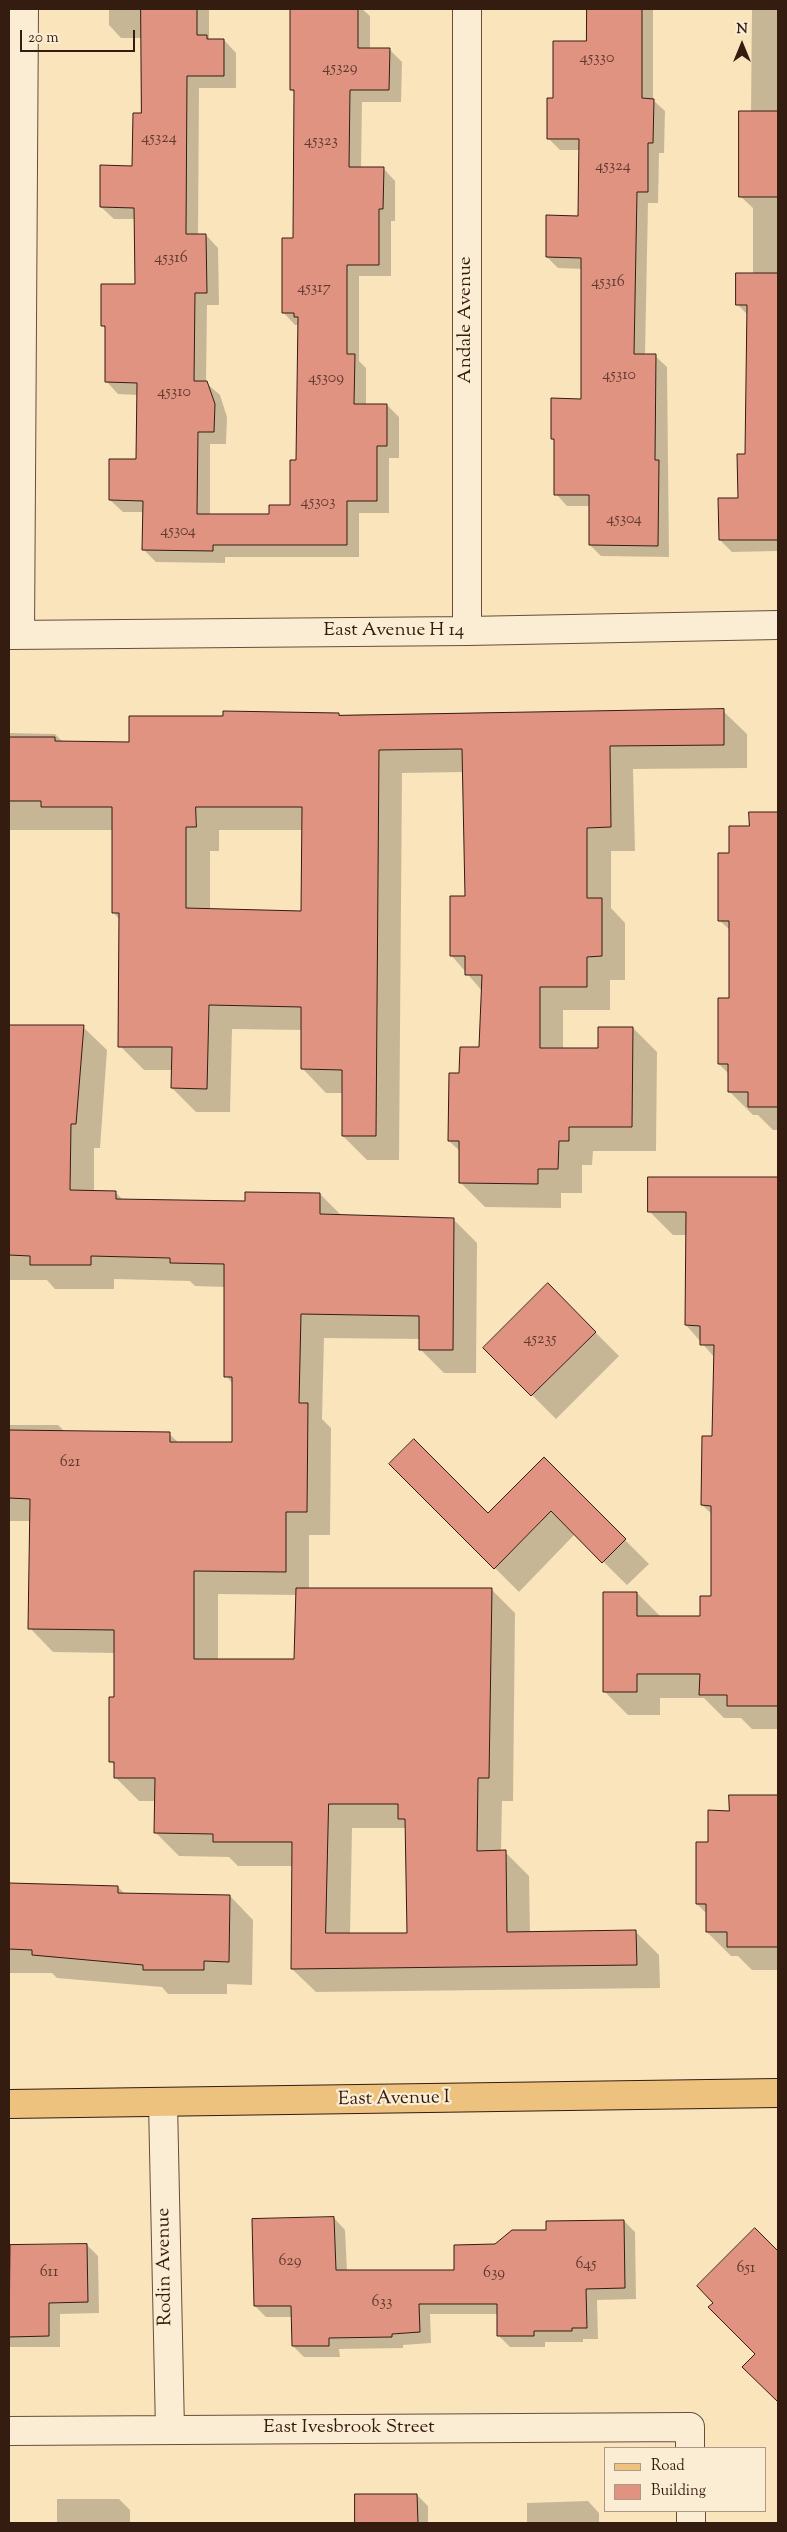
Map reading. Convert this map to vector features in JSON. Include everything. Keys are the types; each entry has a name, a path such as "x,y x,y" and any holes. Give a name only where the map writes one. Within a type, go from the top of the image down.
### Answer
{"main road":[{"name":"East Avenue I","path":"9,2104 778,2094"}],"street":[{"path":"14,635 24,9"},
{"name":"Andale Avenue","path":"467,9 467,632"},
{"name":"East Avenue H 14","path":"14,635 467,632 778,626"},
{"name":"Rodin Avenue","path":"163,2103 170,2430"},
{"name":"East Ivesbrook Street","path":"9,2431 170,2430 690,2438"}],"building":[{"path":"141,9 197,9 197,35 207,35 207,39 224,39 224,76 187,76 186,234 206,234 207,293 195,293 194,381 207,381 215,404 214,432 198,432 197,514 269,514 269,505 290,505 290,460 296,460 298,317 294,317 294,313 282,313 282,238 293,238 294,90 290,90 290,9 358,9 358,48 390,48 389,90 350,90 349,167 384,167 383,209 379,209 379,265 347,265 347,354 355,354 354,404 387,404 387,446 377,446 377,501 347,501 347,545 213,545 213,551 142,550 143,501 109,500 109,459 136,459 137,383 105,382 105,326 101,326 101,284 135,284 134,208 100,207 100,165 132,166 133,113 141,113"},
{"path":"587,9 642,9 642,98 654,99 653,143 648,143 648,192 637,192 634,354 656,354 655,460 659,460 658,546 589,545 589,495 554,495 554,439 551,439 551,398 581,399 581,258 546,257 546,215 578,216 579,139 547,139 547,98 553,98 553,41 586,41"},
{"path":"739,111 778,111 778,197 739,197"},
{"path":"736,273 778,273 778,540 719,540 718,498 738,498 737,454 745,454 747,305 736,305"},
{"path":"724,709 724,745 610,746 611,827 587,828 587,898 602,898 602,956 587,957 587,987 540,987 540,1048 598,1048 598,1027 633,1027 632,1127 569,1127 569,1141 559,1141 558,1169 538,1169 538,1184 459,1183 459,1141 448,1141 449,1073 459,1073 460,1047 479,1047 482,975 465,975 465,956 450,956 450,896 465,896 462,749 379,750 376,1136 342,1136 342,1070 301,1069 301,1007 209,1005 207,1089 171,1088 172,1047 118,1047 119,913 112,913 112,807 41,807 41,801 9,801 9,737 55,737 55,741 129,742 129,716 223,716 223,711 339,713 339,715","holes":["196,807 302,807 301,911 186,908 186,827 196,827"]},
{"path":"749,812 778,812 778,1107 748,1107 748,1092 728,1092 728,1064 718,1064 718,998 729,998 729,921 718,921 718,853 729,853 729,826 749,826"},
{"path":"9,1025 84,1025 76,1124 71,1124 70,1190 116,1191 116,1199 245,1201 245,1192 320,1193 320,1214 454,1218 453,1350 419,1350 419,1316 301,1314 299,1403 308,1403 307,1512 286,1512 286,1572 194,1571 194,1659 294,1659 296,1588 492,1588 489,1778 478,1778 477,1851 506,1850 507,1932 636,1930 637,1965 291,1969 292,1842 213,1842 213,1834 154,1833 155,1778 114,1778 114,1762 109,1762 109,1697 114,1697 114,1630 28,1629 30,1499 9,1498 9,1430 170,1432 170,1442 232,1442 232,1377 224,1377 224,1264 170,1263 170,1258 91,1256 91,1265 30,1265 30,1256 9,1255","holes":["329,1804 398,1804 398,1819 405,1819 407,1933 326,1933"]},
{"path":"648,1177 778,1177 778,1706 727,1706 727,1695 699,1695 700,1674 637,1674 637,1692 603,1692 603,1592 637,1592 637,1616 700,1616 700,1596 711,1596 711,1506 701,1505 702,1436 712,1436 714,1345 700,1345 700,1326 685,1325 686,1212 648,1212"},
{"path":"548,1283 596,1332 531,1396 483,1348"},
{"path":"414,1439 488,1513 544,1457 626,1539 602,1563 551,1511 494,1569 389,1464"},
{"path":"729,1795 778,1795 778,1947 727,1947 727,1932 706,1932 706,1904 696,1904 696,1842 708,1842 708,1810 729,1811"},
{"path":"9,1883 118,1886 118,1893 230,1895 229,1962 204,1961 204,1970 143,1970 143,1965 32,1955 32,1950 9,1949"},
{"path":"334,2217 336,2270 454,2270 454,2245 495,2244 512,2230 546,2230 546,2221 624,2220 625,2288 586,2289 587,2328 572,2328 572,2331 534,2331 534,2336 497,2336 497,2304 419,2304 420,2332 392,2334 392,2337 329,2338 329,2346 292,2346 291,2306 254,2306 252,2219"},
{"path":"755,2228 778,2251 778,2402 742,2367 755,2354 708,2307 713,2303 697,2286"},
{"path":"87,2244 88,2302 49,2303 49,2336 9,2337 10,2245"},
{"path":"355,2494 417,2494 418,2523 355,2523"}]}
